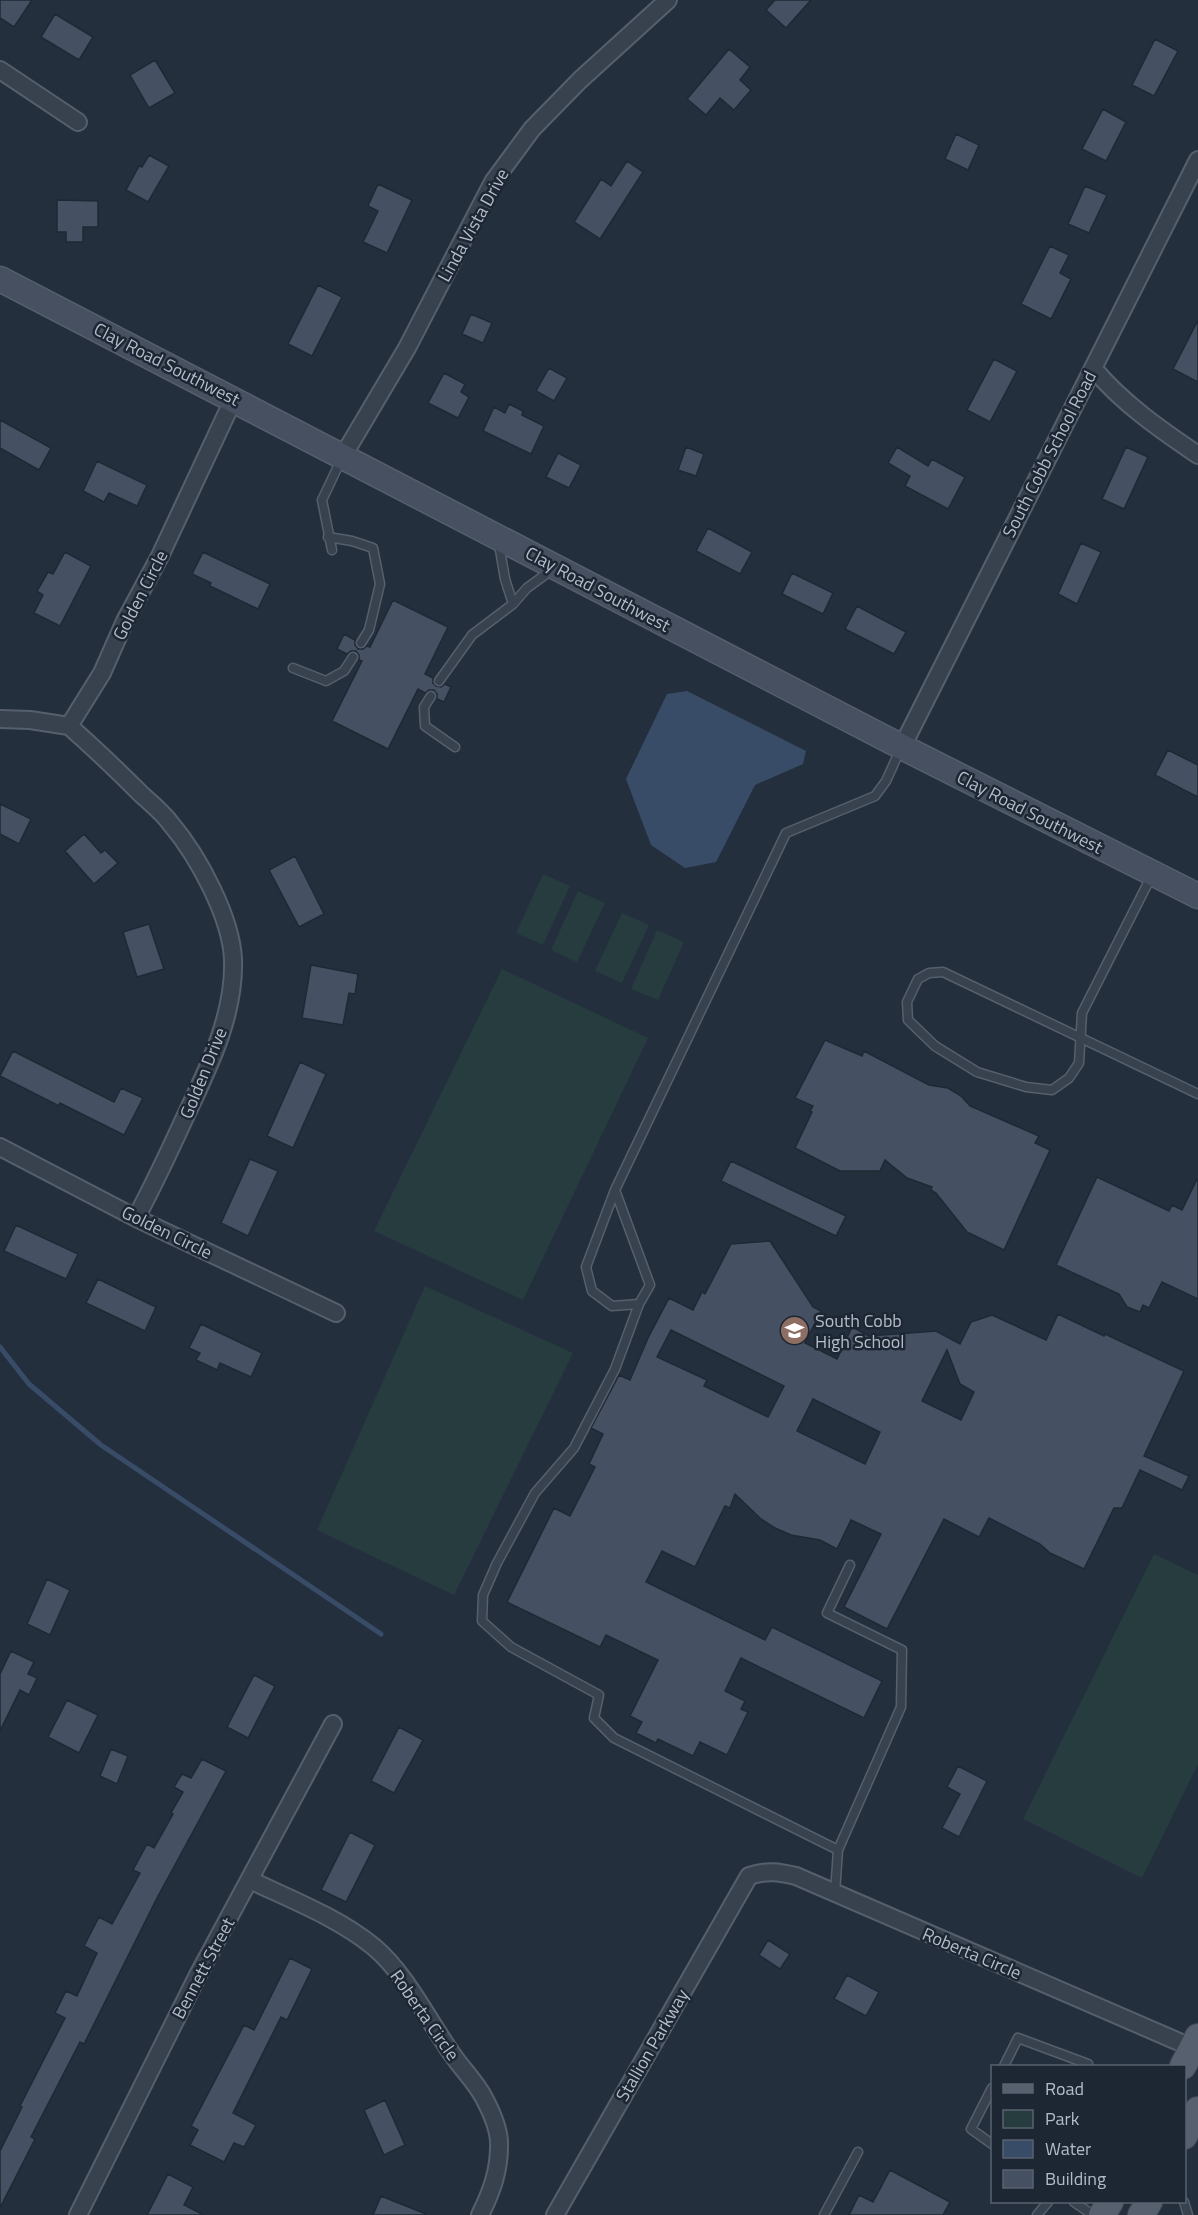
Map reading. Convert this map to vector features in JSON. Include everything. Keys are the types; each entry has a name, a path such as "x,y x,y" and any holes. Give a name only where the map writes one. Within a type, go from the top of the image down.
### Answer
{"main road":[{"path":"1186,2134 1198,2110"}],"street":[{"name":"Linda Vista Drive","path":"343,456 407,348 493,183 532,129 580,80 668,0"},
{"path":"0,70 78,122"},
{"name":"South Cobb School Road","path":"902,747 1198,160"},
{"name":"Clay Road Southwest","path":"0,279 234,398 902,747 1198,896"},
{"path":"1093,368 1108,386 1171,437 1198,455"},
{"name":"Golden Circle","path":"69,726 102,673 234,398"},
{"path":"0,719 30,720 69,726"},
{"name":"Golden Drive","path":"69,726 105,758 171,824 204,874 214,895 229,933 233,958 227,1010 210,1065 136,1218"},
{"name":"Golden Circle","path":"0,1147 136,1218 336,1313"},
{"name":"Bennett Street","path":"78,2215 198,1975 333,1724"},
{"name":"Roberta Circle","path":"749,1876 774,1871 796,1876 1191,2051"},
{"name":"Stallion Parkway","path":"555,2215 749,1876"},
{"name":"Roberta Circle","path":"250,1880 330,1919 362,1938 377,1949 406,1983 446,2046 483,2096 493,2118 499,2139 497,2177 480,2215"}],"lane":[{"path":"332,550 322,500 343,456"},
{"path":"328,537 373,548 380,584 369,630 361,643"},
{"path":"498,537 505,579 513,604"},
{"path":"439,681 472,635 556,567"},
{"path":"293,668 326,681 344,671 353,657"},
{"path":"431,696 424,707 425,726 455,747"},
{"path":"639,1304 612,1306 592,1291 586,1267 615,1190 786,833 875,796 886,781 902,747"},
{"path":"1152,874 1082,1013 1081,1039 1079,1063 1069,1078 1052,1090 1026,1087 976,1072 935,1046 908,1020 908,1002 918,980 929,973 943,972 1081,1039 1198,1094"},
{"path":"615,1190 650,1285 639,1304 615,1369 574,1448 535,1493 497,1563 483,1595 482,1621 511,1647 599,1695 594,1718 614,1738 838,1850"},
{"path":"836,1893 838,1850 901,1707 902,1650 827,1613 850,1564"},
{"path":"1005,2065 1018,2038 1088,2064"},
{"path":"991,2092 971,2129 991,2143"},
{"path":"824,2215 858,2152"},
{"path":"1038,2215 1047,2203"},
{"path":"1075,2203 1093,2215"}],"green space":[{"path":"543,874 570,886 543,945 516,933"},
{"path":"578,891 605,903 577,962 551,950"},
{"path":"622,913 649,925 622,983 595,971"},
{"path":"657,930 684,942 658,1000 631,989"},
{"path":"502,969 648,1038 523,1300 374,1231"},
{"path":"425,1286 573,1353 454,1595 317,1530"},
{"path":"1154,1554 1198,1575 1198,1764 1142,1878 1023,1819"}],"water":[{"path":"687,691 806,751 803,764 755,785 716,862 685,868 651,845 626,779 667,694"}],"building":[{"path":"0,0 32,0 14,27 0,18"},
{"path":"775,0 811,0 786,28 766,10"},
{"path":"55,14 93,37 79,60 41,37"},
{"path":"1155,39 1178,51 1154,96 1132,85"},
{"path":"729,49 750,67 740,80 751,90 734,110 720,98 706,115 687,99"},
{"path":"155,60 175,93 149,108 130,75"},
{"path":"1103,109 1126,122 1106,161 1082,149"},
{"path":"956,134 979,145 968,170 945,159"},
{"path":"149,155 169,166 148,202 126,190 139,166 142,167"},
{"path":"627,161 643,172 600,239 574,222 601,179 611,186"},
{"path":"378,184 412,200 387,253 363,242 378,211 368,206"},
{"path":"1085,186 1107,195 1089,233 1068,224"},
{"path":"57,200 98,201 98,227 83,227 83,242 66,242 66,232 57,232"},
{"path":"1050,246 1069,255 1060,273 1071,279 1051,319 1021,304"},
{"path":"318,285 342,297 312,356 288,344"},
{"path":"471,314 492,323 483,343 462,334"},
{"path":"1198,320 1198,382 1173,369"},
{"path":"994,359 1017,371 990,422 967,410"},
{"path":"549,368 567,378 554,401 536,391"},
{"path":"444,373 465,384 461,392 469,397 458,418 428,403"},
{"path":"509,404 523,411 522,415 544,426 531,454 483,431 494,407 505,413"},
{"path":"0,420 51,448 39,470 0,448"},
{"path":"686,447 704,454 696,476 678,470"},
{"path":"897,447 928,466 932,459 965,477 948,509 905,486 910,476 888,463"},
{"path":"1126,447 1148,457 1124,509 1102,499"},
{"path":"558,453 581,465 569,488 546,477"},
{"path":"97,461 147,485 137,506 109,493 104,502 83,491"},
{"path":"708,528 752,552 740,574 696,551"},
{"path":"1081,543 1101,552 1077,604 1058,594"},
{"path":"65,552 91,566 60,626 34,613 43,595 37,591 48,572 53,574"},
{"path":"203,552 270,584 258,609 210,586 211,583 192,574"},
{"path":"792,573 833,593 823,614 782,594"},
{"path":"393,600 448,627 425,674 433,678 436,686 441,687 445,684 451,687 444,702 437,699 434,690 425,693 418,689 388,749 332,721 362,661 359,660 356,651 347,654 337,649 344,634 355,640 358,649 370,647"},
{"path":"857,606 906,632 894,654 845,629"},
{"path":"1168,750 1198,765 1198,797 1155,775"},
{"path":"0,804 31,819 19,844 0,834"},
{"path":"84,834 101,853 105,850 118,863 94,884 65,851"},
{"path":"295,856 324,914 299,927 269,870"},
{"path":"149,924 164,969 137,977 123,932"},
{"path":"311,965 358,974 355,994 349,993 343,1025 302,1018"},
{"path":"825,1040 862,1056 864,1051 929,1085 948,1088 961,1096 970,1106 1039,1136 1035,1143 1050,1150 1004,1250 967,1232 936,1193 931,1190 932,1187 907,1178 885,1160 880,1171 840,1171 795,1148 813,1106 795,1098"},
{"path":"13,1051 114,1102 121,1088 143,1098 124,1135 0,1076"},
{"path":"300,1062 326,1074 293,1148 267,1136"},
{"path":"250,1159 278,1171 248,1236 221,1223"},
{"path":"731,1161 846,1216 836,1236 721,1181"},
{"path":"1097,1177 1169,1211 1172,1205 1182,1210 1198,1177 1198,1299 1162,1282 1149,1308 1143,1305 1140,1312 1127,1307 1119,1294 1056,1265"},
{"path":"16,1225 78,1254 66,1279 4,1251"},
{"path":"770,1241 813,1307 821,1311 805,1343 837,1359 852,1327 869,1336 936,1331 960,1344 971,1322 992,1315 1046,1340 1058,1314 1184,1371 1144,1456 1189,1476 1182,1490 1140,1470 1122,1508 1114,1508 1084,1569 1050,1553 1040,1544 989,1518 979,1537 944,1519 887,1629 844,1607 881,1534 851,1520 837,1549 820,1540 791,1535 775,1528 761,1519 735,1494 730,1508 725,1506 695,1567 662,1551 646,1582 765,1640 772,1627 882,1681 864,1718 741,1658 725,1691 745,1701 741,1709 748,1712 727,1755 700,1742 693,1756 658,1739 656,1743 636,1733 642,1722 630,1716 658,1660 606,1635 600,1647 507,1602 554,1508 570,1516 595,1467 589,1464 603,1434 591,1428 619,1375 630,1380 669,1298 693,1310 702,1292 705,1294 731,1244","holes":["671,1330 784,1386 768,1417 704,1386 707,1380 657,1357","947,1350 960,1384 974,1392 961,1420 922,1401","813,1399 880,1432 865,1464 797,1431"]},
{"path":"98,1279 156,1307 145,1331 86,1303"},
{"path":"201,1324 262,1353 251,1377 220,1363 217,1370 196,1360 200,1353 189,1348"},
{"path":"47,1579 70,1590 50,1635 27,1624"},
{"path":"11,1651 34,1662 28,1674 37,1678 29,1695 20,1690 0,1731 0,1674"},
{"path":"254,1675 275,1686 248,1738 227,1727"},
{"path":"67,1700 98,1715 79,1753 48,1737"},
{"path":"399,1727 423,1740 394,1793 371,1781"},
{"path":"111,1749 128,1756 117,1784 100,1776"},
{"path":"202,1759 226,1771 157,1898 84,2044 80,2042 31,2137 35,2139 0,2208 0,2151 65,2018 55,2013 66,1991 77,1996 97,1953 84,1946 99,1917 112,1924 140,1873 133,1870 147,1844 154,1848 183,1792 174,1787 182,1774 191,1778"},
{"path":"958,1766 987,1781 959,1837 942,1828 960,1794 947,1787"},
{"path":"350,1832 375,1845 346,1902 321,1890"},
{"path":"768,1940 790,1954 780,1969 759,1955"},
{"path":"290,1958 312,1969 287,2020 281,2017 233,2113 256,2125 244,2147 234,2143 224,2162 190,2145 198,2130 191,2126 244,2025 254,2030"},
{"path":"847,1975 879,1992 866,2016 834,1999"},
{"path":"385,2100 405,2145 384,2155 364,2110"},
{"path":"890,2170 950,2202 943,2215 849,2215 859,2195 873,2202"},
{"path":"168,2174 193,2187 184,2205 204,2215 147,2215"},
{"path":"381,2196 426,2214 426,2215 373,2215"}],"waterway":[{"path":"0,1347 29,1384 101,1445 381,1634"}],"place":[{"name":"South Cobb High School","path":"794,1330"}]}
